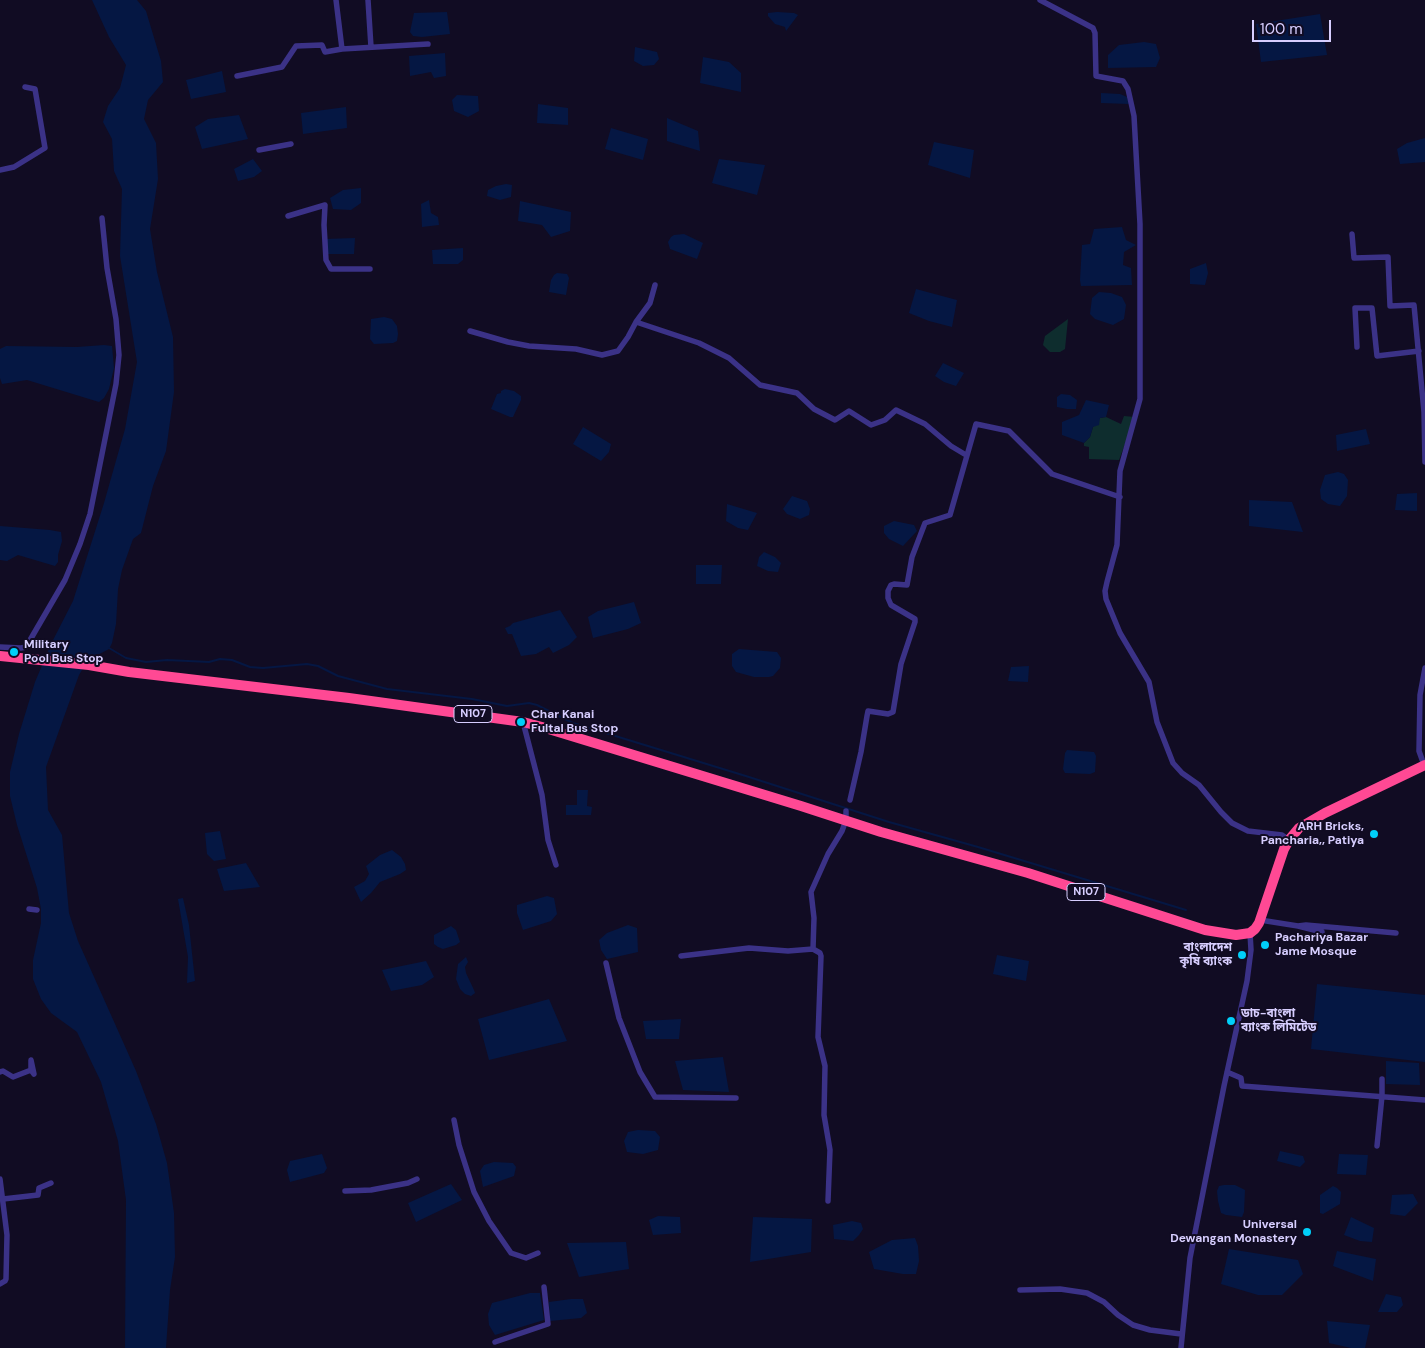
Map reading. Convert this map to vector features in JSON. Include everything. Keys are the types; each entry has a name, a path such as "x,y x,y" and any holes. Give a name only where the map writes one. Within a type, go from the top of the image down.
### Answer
{"highway":[{"name":"N107","path":"0,656 89,665 129,672 358,699 523,722 846,816 924,845 1028,873 1205,930 1236,935 1250,933"},
{"path":"1250,933 1256,929 1260,920 1280,860 1289,840 1299,828 1425,765"}],"street":[{"path":"336,0 342,49"},
{"path":"368,0 371,48"},
{"path":"1040,0 1093,28 1095,32 1096,76 1123,81 1128,89 1134,116 1140,224 1140,399 1122,462 1119,480 1120,497 1117,545 1106,582 1106,599 1120,633 1149,682 1157,722 1173,763 1182,773 1199,785 1232,823 1248,831 1282,836 1289,840"},
{"path":"237,76 282,68 296,46 322,45 325,52 342,49 428,44"},
{"path":"0,170 14,167 45,148 35,88 25,88"},
{"path":"259,150 291,144"},
{"path":"288,216 324,205 326,260 331,269 370,269"},
{"path":"0,647 21,648 26,646 65,580 90,514 116,384 119,355 102,218"},
{"path":"1352,234 1354,258 1388,257 1390,306 1414,305 1424,412 1425,462"},
{"path":"470,331 529,346 576,349 602,354 618,351 650,303 655,286"},
{"path":"1357,348 1355,308 1372,308 1377,356 1419,351"},
{"path":"636,322 707,347 729,358 760,385 797,393 814,409 835,420 849,411 871,425 885,420 896,410 925,424 951,446 966,455"},
{"path":"850,800 861,752 866,716 868,711 888,714 894,712 901,664 915,622 915,619 911,616 891,604 888,598 888,591 891,585 907,584 912,557 925,523 950,515 976,424 1009,431 1052,474 1120,497"},
{"path":"1425,668 1420,695 1419,751 1425,765"},
{"path":"523,722 542,794 548,840 556,865"},
{"path":"813,949 814,918 811,892 828,854 842,831 846,816"},
{"path":"29,909 37,910"},
{"path":"1260,920 1322,932"},
{"path":"1298,926 1306,925 1396,934"},
{"path":"1181,1348 1190,1258 1247,982 1251,950 1250,933"},
{"path":"681,956 749,948 788,951 813,949 820,953 818,1037 825,1066 824,1115 830,1159 828,1200"},
{"path":"606,963 619,1018 640,1072 655,1097 736,1098"},
{"path":"0,1072 3,1071 13,1077 30,1070"},
{"path":"1227,1072 1241,1078 1242,1086 1425,1100"},
{"path":"1377,1146 1382,1080"},
{"path":"454,1120 459,1145 474,1192 489,1221 511,1253 526,1258 538,1253"},
{"path":"345,1191 371,1190 417,1179"},
{"path":"0,1180 7,1235 6,1279 0,1284"},
{"path":"3,1199 38,1196 39,1188 51,1184"},
{"path":"495,1342 548,1324 544,1287"},
{"path":"1020,1290 1060,1289 1088,1293 1104,1302 1133,1326 1181,1334"}],"green space":[{"path":"1068,319 1065,349 1060,352 1050,352 1043,345 1045,336"},
{"path":"1124,416 1135,417 1119,460 1089,459 1089,447 1084,446 1084,443 1090,437 1093,427 1100,418 1106,417 1121,424"}],"water":[{"path":"92,0 137,0 146,11 161,61 163,82 148,100 144,119 156,143 158,179 150,229 157,272 173,337 174,392 166,451 153,486 141,533 133,539 122,570 112,643 109,649 88,660 79,675 46,767 48,810 62,835 69,913 78,941 136,1071 156,1124 167,1163 174,1213 175,1257 170,1290 166,1348 125,1348 126,1200 118,1141 101,1082 77,1032 51,1013 41,999 33,979 33,960 41,923 41,909 37,888 10,796 10,772 19,734 35,682 51,644 73,601 125,429 137,362 120,256 122,189 114,171 112,139 103,122 108,106 120,88 126,65 109,37"},
{"path":"447,12 450,34 422,37 413,36 410,32 414,13"},
{"path":"777,12 798,15 786,31 785,27 775,24 768,16 768,13"},
{"path":"1320,14 1327,55 1261,62 1256,24"},
{"path":"1144,42 1156,44 1160,58 1156,67 1108,68 1108,55 1119,45"},
{"path":"635,47 657,52 659,59 654,65 643,66 634,61"},
{"path":"445,53 446,76 434,78 431,72 410,76 409,56"},
{"path":"703,57 729,62 741,73 741,92 700,83"},
{"path":"222,71 226,92 191,99 186,80"},
{"path":"1101,93 1120,94 1127,97 1129,104 1101,103"},
{"path":"457,95 478,96 479,111 468,117 454,111 452,100"},
{"path":"538,104 568,108 568,125 537,123"},
{"path":"346,107 347,128 303,134 301,113"},
{"path":"239,115 248,139 202,149 195,127 208,119"},
{"path":"667,118 698,131 700,151 667,141"},
{"path":"611,128 648,139 643,160 605,149"},
{"path":"1425,138 1425,162 1400,164 1397,149 1407,143"},
{"path":"934,142 974,150 970,178 928,165"},
{"path":"253,159 262,171 254,177 238,181 234,169"},
{"path":"719,159 765,165 757,195 712,183"},
{"path":"506,184 512,185 511,197 500,200 487,196 488,190"},
{"path":"361,188 361,203 351,210 333,209 330,198 343,190"},
{"path":"429,200 431,213 438,217 439,225 422,227 421,204"},
{"path":"520,201 571,212 570,231 551,237 542,225 518,221"},
{"path":"1122,227 1126,240 1136,245 1124,252 1123,265 1131,268 1132,285 1081,286 1082,245 1090,244 1094,229"},
{"path":"684,234 703,243 697,259 670,249 668,242 671,237"},
{"path":"355,238 354,254 326,254 325,239"},
{"path":"463,248 463,260 458,264 433,264 432,250"},
{"path":"1206,263 1208,273 1205,285 1190,284 1190,269"},
{"path":"557,273 567,274 569,278 566,295 549,292 551,280"},
{"path":"916,289 957,300 952,327 909,313"},
{"path":"1099,292 1111,293 1122,297 1126,305 1124,319 1113,325 1095,319 1090,314 1092,298"},
{"path":"384,317 392,319 397,326 397,341 374,344 370,339 371,319"},
{"path":"6,346 77,347 112,346 114,368 109,389 104,398 99,402 27,380 2,384 0,378 0,349"},
{"path":"943,363 964,373 956,386 944,382 935,376"},
{"path":"505,389 514,391 521,396 513,417 491,409 497,394"},
{"path":"1061,394 1070,395 1077,400 1076,409 1057,407 1057,397"},
{"path":"1086,400 1109,405 1106,417 1100,418 1099,425 1093,427 1090,437 1084,443 1062,435 1062,422 1079,415"},
{"path":"583,427 611,444 609,452 601,461 573,444"},
{"path":"1366,429 1370,444 1337,451 1336,435"},
{"path":"1338,472 1344,474 1348,480 1347,496 1340,506 1328,504 1321,499 1320,490 1325,475"},
{"path":"1417,493 1417,511 1395,510 1397,494"},
{"path":"792,496 807,501 810,509 809,515 800,519 787,514 783,509"},
{"path":"1249,500 1292,502 1303,532 1249,526"},
{"path":"727,504 757,513 748,530 738,528 726,521"},
{"path":"894,521 914,525 917,531 903,546 889,539 884,533 884,526"},
{"path":"0,526 61,532 62,541 58,562 55,566 18,555 7,561 0,560"},
{"path":"764,552 775,557 781,563 778,572 768,571 757,566 759,557"},
{"path":"696,565 722,565 721,584 696,584"},
{"path":"634,602 641,623 628,629 593,638 588,617 598,611"},
{"path":"560,610 577,637 569,645 553,653 549,647 536,654 521,656 512,634 508,634 505,628 513,623"},
{"path":"739,649 777,652 781,658 780,668 773,676 769,677 754,677 736,672 732,666 732,654"},
{"path":"1029,666 1028,682 1008,681 1011,667"},
{"path":"1067,750 1094,752 1096,756 1095,772 1090,774 1065,773 1063,769"},
{"path":"577,790 588,790 587,806 592,807 591,815 566,815 566,805 577,805"},
{"path":"220,831 226,859 214,861 207,854 205,833"},
{"path":"392,850 401,857 406,870 380,882 361,902 354,887 365,881 369,874 366,866 380,855"},
{"path":"246,863 260,887 224,891 217,869"},
{"path":"547,896 554,898 557,914 551,921 523,930 517,913 517,905"},
{"path":"183,898 189,925 195,981 187,983 188,957 178,899"},
{"path":"628,925 637,928 638,952 607,959 601,950 599,940 607,933"},
{"path":"451,926 456,930 460,942 443,949 434,944 434,935"},
{"path":"997,955 1029,961 1026,981 993,974"},
{"path":"466,957 468,962 465,967 466,973 475,993 471,996 465,994 460,989 456,979 458,964"},
{"path":"426,961 434,977 422,985 391,991 382,970"},
{"path":"1317,984 1425,995 1425,1062 1311,1049"},
{"path":"549,999 567,1041 489,1060 478,1019"},
{"path":"681,1019 679,1039 646,1039 643,1021"},
{"path":"723,1057 729,1092 683,1090 675,1061"},
{"path":"1386,1061 1419,1063 1420,1085 1386,1084"},
{"path":"638,1130 655,1131 660,1137 658,1150 643,1154 627,1152 624,1141 628,1132"},
{"path":"1280,1151 1303,1156 1305,1162 1300,1167 1277,1161"},
{"path":"322,1154 327,1168 324,1173 290,1182 287,1170 290,1161"},
{"path":"1339,1154 1368,1155 1366,1175 1337,1174"},
{"path":"494,1162 513,1163 516,1167 514,1176 483,1187 480,1171 484,1165"},
{"path":"451,1184 462,1200 416,1222 408,1203"},
{"path":"1235,1185 1245,1190 1242,1217 1221,1213 1217,1191 1219,1186"},
{"path":"1333,1186 1341,1192 1340,1204 1323,1214 1320,1213 1320,1195"},
{"path":"1413,1194 1418,1203 1405,1216 1390,1214 1392,1195"},
{"path":"658,1216 680,1217 681,1233 653,1235 649,1220"},
{"path":"753,1217 812,1219 811,1252 750,1262"},
{"path":"1351,1217 1374,1228 1372,1242 1360,1241 1344,1235"},
{"path":"852,1221 861,1223 863,1229 853,1241 834,1239 833,1225"},
{"path":"915,1238 918,1246 919,1261 916,1274 903,1274 874,1269 869,1252 892,1240"},
{"path":"626,1242 629,1269 579,1277 567,1243"},
{"path":"1229,1249 1298,1260 1303,1274 1282,1295 1258,1295 1221,1284"},
{"path":"1337,1251 1376,1259 1373,1281 1333,1266"},
{"path":"530,1293 540,1293 544,1320 495,1335 489,1325 488,1314 492,1303"},
{"path":"1386,1294 1401,1297 1403,1305 1397,1312 1378,1312"},
{"path":"583,1299 587,1313 581,1318 550,1321 549,1302"},
{"path":"1327,1321 1370,1325 1365,1348 1351,1348 1329,1343"}],"waterway":[{"path":"109,648 126,658 146,662 167,660 209,662 220,659 232,660 250,667 263,668 307,664 318,666 338,676 387,689 472,699 507,706 529,703 573,723 889,822 1186,910"}],"place":[{"name":"Military Pool Bus Stop","path":"14,652"},
{"name":"Char Kanai Fultal Bus Stop","path":"521,722"},
{"name":"ARH Bricks, Pancharia,, Patiya","path":"1374,834"},
{"name":"Pachariya Bazar Jame Mosque","path":"1265,945"},
{"name":"বাংলাদেশ কৃষি ব্যাংক","path":"1242,955"},
{"name":"ডাচ-বাংলা ব্যাংক লিমিটেড","path":"1231,1021"},
{"name":"Universal Dewangan Monastery","path":"1307,1232"}]}
